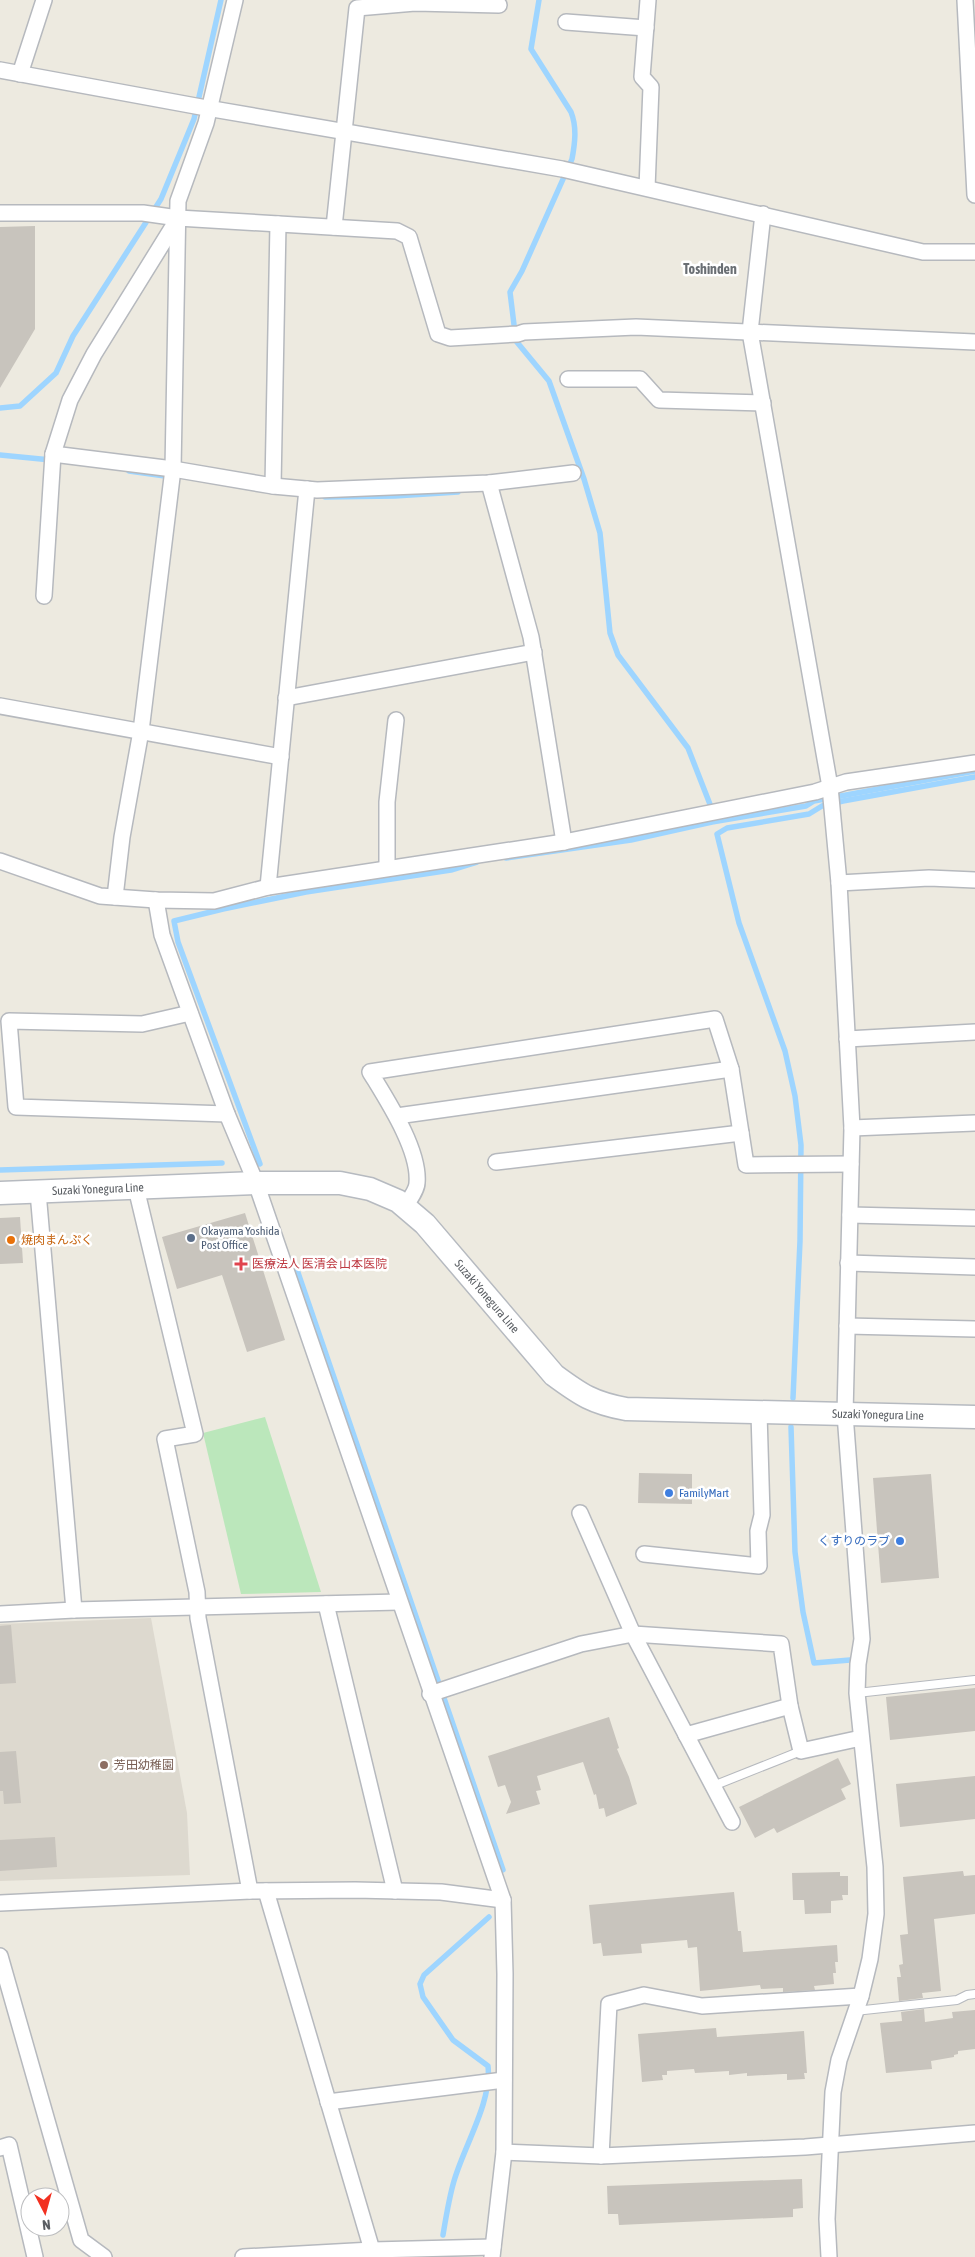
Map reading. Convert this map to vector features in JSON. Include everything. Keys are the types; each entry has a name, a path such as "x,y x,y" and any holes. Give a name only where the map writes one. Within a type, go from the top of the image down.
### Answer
{"main road":[{"name":"Suzaki Yonegura Line","path":"0,1193 136,1188 252,1173 370,1188 398,1201 425,1224 554,1375 574,1390 599,1404 626,1409 975,1417"}],"street":[{"path":"20,74 44,0"},
{"path":"115,897 122,837 141,731 172,474 178,201 206,123 200,107 235,0"},
{"path":"647,188 651,87 642,77 648,0"},
{"path":"965,0 975,195"},
{"path":"334,227 342,131 357,8 415,4 500,4"},
{"path":"566,22 646,28"},
{"path":"0,70 200,107 568,170 923,252 975,252"},
{"path":"0,213 143,213 178,218 397,231 410,237 438,334 450,338 524,332 636,327 975,342"},
{"path":"763,214 750,332 831,795 852,1128 845,1414 862,1639 858,1664 857,1693 875,1867 876,1914 870,1959 861,1996 837,2068 833,2092 827,2219 829,2257"},
{"path":"44,596 53,458 70,400 94,354 178,218"},
{"path":"273,486 278,224"},
{"path":"568,379 640,379 658,400 762,403"},
{"path":"53,458 273,486 307,494 490,487 573,473"},
{"path":"490,487 534,652 564,842"},
{"path":"268,887 307,494"},
{"path":"286,698 534,652"},
{"path":"0,706 281,757"},
{"path":"387,868 387,802 396,720"},
{"path":"0,861 100,896 156,900 214,901 268,887 564,842 815,792 831,795 975,763"},
{"path":"838,883 929,878 975,880"},
{"path":"156,900 162,935 227,1114 252,1173 399,1602 438,1691 502,1900 505,1974 494,2081 504,2152 492,2252 372,2250 243,2257"},
{"path":"190,1013 142,1024 9,1021 16,1107 227,1114"},
{"path":"405,1207 418,1185 416,1164 397,1116 370,1072 715,1019 731,1069 746,1165 851,1164"},
{"path":"847,1039 975,1032"},
{"path":"397,1116 731,1069"},
{"path":"852,1128 975,1123"},
{"path":"496,1162 741,1133"},
{"path":"136,1188 195,1434 165,1440 197,1592 200,1628 250,1892"},
{"path":"38,1192 74,1610"},
{"path":"850,1215 975,1218"},
{"path":"848,1263 975,1267"},
{"path":"847,1326 975,1329"},
{"path":"644,1554 759,1566 758,1531 762,1516 759,1413"},
{"path":"580,1513 633,1634 732,1822"},
{"path":"0,1614 74,1610 399,1602"},
{"path":"326,1604 395,1891"},
{"path":"438,1691 581,1644 633,1634 781,1644 790,1706 801,1751 861,1738"},
{"path":"686,1735 790,1706"},
{"path":"0,1903 266,1891 441,1892 502,1900"},
{"path":"266,1891 372,2250"},
{"path":"0,1956 81,2240 104,2257"},
{"path":"601,2156 610,2004 644,1995 702,2006 861,1996"},
{"path":"328,2102 494,2081"},
{"path":"504,2152 601,2156 831,2145 975,2133"},
{"path":"0,2148 9,2145 35,2257"}],"lane":[{"path":"857,1693 975,1680"},
{"path":"713,1786 801,1751"},
{"path":"855,2011 957,2000 975,1994"}],"shaded area":[{"path":"151,1618 187,1813 190,1875 0,1881 0,1624"}],"green space":[{"path":"265,1417 321,1592 241,1594 203,1433"}],"building":[{"path":"35,226 35,329 0,388 0,227"},
{"path":"245,1213 285,1340 247,1352 222,1275 177,1289 162,1237"},
{"name":"焼肉まんぷく","path":"20,1217 23,1263 0,1264 0,1218"},
{"path":"639,1473 692,1474 692,1504 638,1503"},
{"path":"931,1474 939,1578 881,1583 873,1478"},
{"path":"11,1625 16,1683 0,1684 0,1626"},
{"path":"975,1688 975,1731 890,1740 886,1697"},
{"path":"609,1717 619,1748 617,1749 629,1777 637,1804 606,1817 604,1808 599,1809 596,1794 594,1795 583,1762 537,1776 541,1790 536,1791 540,1804 506,1814 511,1802 505,1785 498,1787 488,1756"},
{"path":"16,1751 21,1803 4,1804 3,1791 0,1791 0,1752"},
{"path":"838,1758 851,1784 841,1789 846,1799 777,1833 774,1828 755,1838 739,1807"},
{"path":"975,1776 975,1819 900,1827 896,1784"},
{"path":"55,1837 57,1867 0,1871 0,1840"},
{"path":"963,1871 964,1876 975,1875 975,1914 934,1919 941,1991 922,1993 923,1998 899,2001 897,1977 901,1977 899,1965 903,1964 900,1935 908,1934 903,1877"},
{"path":"840,1872 840,1876 848,1876 848,1895 842,1895 843,1900 831,1901 831,1913 805,1914 804,1900 793,1900 792,1873"},
{"path":"734,1892 738,1931 741,1931 743,1952 837,1945 838,1962 835,1962 836,1973 833,1973 834,1984 814,1986 815,1990 783,1992 783,1988 761,1989 760,1985 700,1991 697,1947 688,1948 687,1940 641,1944 642,1953 603,1956 601,1943 593,1944 589,1905"},
{"path":"924,2009 925,2022 953,2018 952,2012 975,2010 975,2049 958,2051 958,2054 954,2055 954,2057 931,2061 932,2069 886,2073 880,2023 902,2021 901,2012"},
{"path":"716,2028 717,2037 804,2031 807,2073 804,2073 805,2079 787,2080 787,2074 747,2076 747,2073 729,2075 729,2071 695,2073 694,2069 667,2071 667,2075 662,2075 663,2080 642,2082 638,2034"},
{"path":"802,2179 803,2208 793,2209 793,2217 619,2225 618,2214 608,2214 607,2186"}],"waterway":[{"path":"0,408 20,406 56,373 73,336 161,199 194,119 221,0"},
{"path":"539,0 531,49 571,112 575,129 575,141 572,159 522,271 510,292 516,341 549,381 584,479 600,533 610,633 618,655 688,748 713,812"},
{"path":"0,455 51,460"},
{"path":"129,471 172,477"},
{"path":"325,497 395,496 458,492"},
{"path":"506,858 631,840 712,822 806,806 814,801 975,771"},
{"path":"793,1398 800,1241 801,1145 795,1096 785,1051 739,923 717,834 727,828 809,814 822,806 843,801 975,777"},
{"path":"260,1164 178,942 174,921 306,892 451,870 477,862"},
{"path":"0,1170 222,1163"},
{"path":"294,1261 503,1870"},
{"path":"791,1427 795,1552 803,1612 814,1663 850,1660"},
{"path":"443,2235 458,2167 482,2109 486,2094 488,2066 453,2040 423,1997 420,1984 424,1975 489,1917"}],"place":[{"name":"Okayama Yoshida Post Office","path":"191,1238"},
{"name":"焼肉まんぷく","path":"11,1240"},
{"name":"医療法人 医清会 山本医院","path":"241,1264"},
{"name":"FamilyMart","path":"669,1493"},
{"name":"くすりのラブ","path":"900,1541"},
{"name":"芳田幼稚園","path":"104,1765"}],"district":[{"name":"Toshinden","path":"710,269"}]}
